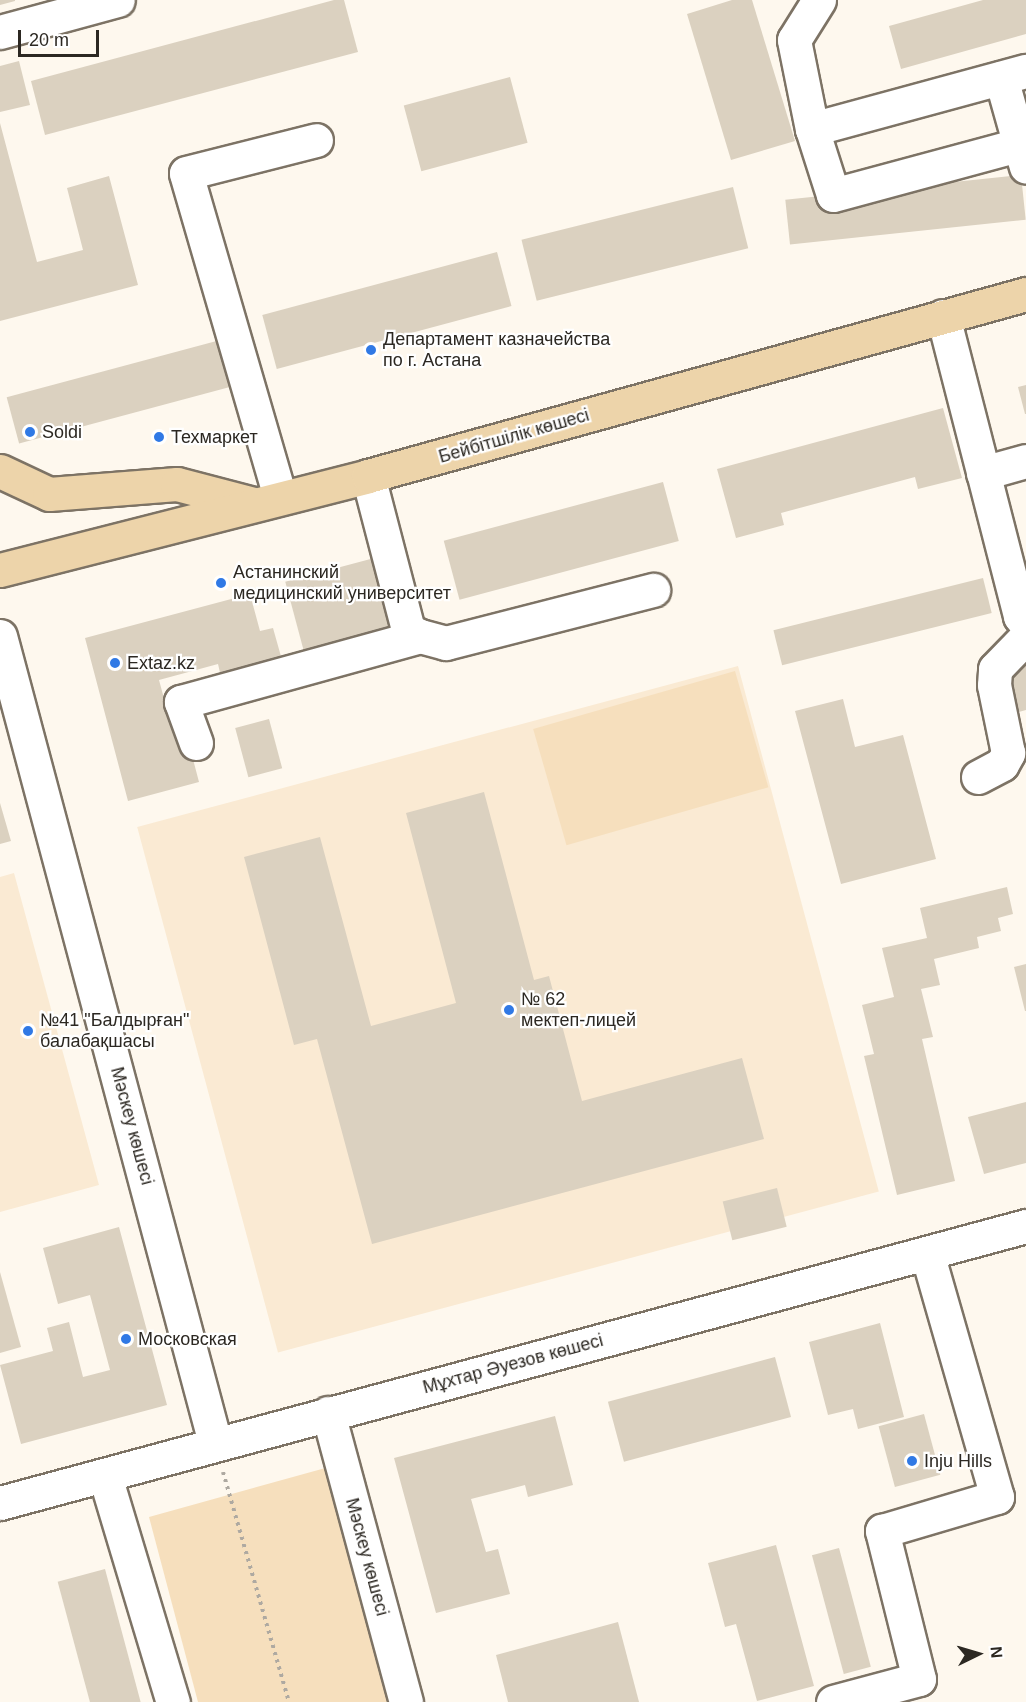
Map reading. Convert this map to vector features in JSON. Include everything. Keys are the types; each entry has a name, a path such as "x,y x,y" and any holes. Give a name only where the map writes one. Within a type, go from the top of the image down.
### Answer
{"main road":[{"name":"Бейбітшілік көшесі","path":"0,570 368,476 1026,294"},
{"path":"0,471 49,494 177,484 268,501"}],"street":[{"path":"0,32 118,0"},
{"path":"812,129 1013,74 1024,152 833,195 812,129 794,40 819,0"},
{"path":"268,501 186,173 316,140"},
{"path":"943,316 1020,616 1026,624"},
{"path":"983,473 1026,461"},
{"path":"368,476 408,630 420,636 446,643 653,590"},
{"name":"Мәскеу көшесі","path":"0,636 215,1443"},
{"path":"196,743 181,702 420,636"},
{"path":"978,777 1002,764 1008,753 994,685 995,669 1026,637"},
{"name":"Мұхтар Әуезов көшесі","path":"0,1503 105,1476 215,1443 1026,1226"},
{"path":"833,1702 919,1679 882,1531 997,1497 927,1253"},
{"name":"Мәскеу көшесі","path":"328,1413 406,1702"},
{"path":"105,1476 172,1702"}],"path":[{"path":"215,1443 289,1702"}],"shaded area":[{"name":"№ 62 мектеп-лицей","path":"738,666 879,1191 278,1352 137,827"},
{"path":"735,671 768,787 566,845 533,729"},
{"name":"№41 \"Балдырған\" балабақшасы","path":"14,873 99,1185 0,1212 0,877"},
{"path":"329,1467 390,1702 198,1702 149,1517"}],"building":[{"path":"0,0 15,0 15,1 0,5"},
{"path":"334,0 344,0 358,52 45,135 31,81"},
{"path":"732,0 752,0 795,141 731,160 687,14"},
{"path":"983,0 1026,0 1026,34 901,69 889,26"},
{"path":"19,61 30,105 0,112 0,66"},
{"path":"510,77 528,143 421,171 404,105"},
{"path":"0,123 37,262 83,250 67,188 109,176 138,285 0,321"},
{"path":"1021,175 1026,220 790,245 785,200"},
{"path":"733,187 748,248 537,301 521,240"},
{"path":"497,252 511,306 277,369 262,315"},
{"path":"224,339 236,385 19,444 7,397"},
{"path":"1026,385 1026,414 1025,414 1018,387"},
{"path":"943,408 962,478 918,489 915,477 781,513 784,525 736,538 717,469"},
{"path":"663,482 679,541 460,600 444,541"},
{"path":"378,557 398,630 305,655 285,582"},
{"path":"983,578 992,613 782,665 773,630"},
{"path":"250,594 260,631 273,628 282,660 221,677 218,664 159,680 172,728 184,725 199,782 128,801 85,638"},
{"path":"1026,663 1026,710 1015,713 1003,669"},
{"path":"843,699 855,747 903,735 936,859 841,884 795,711"},
{"path":"269,719 282,768 248,777 235,728"},
{"path":"484,792 534,980 549,976 582,1101 742,1058 764,1139 372,1244 317,1039 294,1045 244,857 320,837 371,1026 456,1003 406,813"},
{"path":"0,803 11,841 0,844"},
{"path":"1007,887 1013,914 998,918 1001,931 977,937 979,948 934,959 940,985 921,989 933,1037 922,1039 955,1181 897,1195 864,1056 874,1054 862,1005 894,997 882,948 927,938 920,908"},
{"path":"1026,964 1026,1011 1025,1011 1014,967"},
{"path":"1026,1102 1026,1163 984,1174 968,1117"},
{"path":"777,1188 787,1227 732,1240 723,1202"},
{"name":"Московская","path":"119,1227 167,1405 21,1444 0,1365 53,1351 47,1328 69,1322 83,1377 110,1370 90,1295 58,1304 43,1248"},
{"path":"0,1272 21,1347 0,1353"},
{"path":"880,1323 904,1417 858,1429 853,1409 828,1415 809,1342"},
{"path":"775,1357 791,1417 624,1462 608,1402"},
{"path":"924,1414 940,1475 895,1487 879,1426"},
{"path":"555,1416 573,1485 528,1497 525,1485 471,1499 486,1552 498,1549 510,1594 436,1613 394,1458"},
{"path":"776,1545 814,1686 757,1701 736,1624 725,1627 708,1563"},
{"path":"839,1548 871,1667 844,1674 812,1555"},
{"path":"105,1569 141,1702 90,1702 58,1582"},
{"path":"618,1622 639,1702 508,1702 496,1655"}],"place":[{"name":"Департамент казначейства по г. Астана","path":"371,350"},
{"name":"Soldi","path":"30,432"},
{"name":"Техмаркет","path":"159,437"},
{"name":"Астанинский медицинский университет","path":"221,583"},
{"name":"Extaz.kz","path":"115,663"},
{"name":"№ 62 мектеп-лицей","path":"509,1010"},
{"name":"№41 \"Балдырған\" балабақшасы","path":"28,1031"},
{"name":"Московская","path":"126,1339"},
{"name":"Inju Hills","path":"912,1461"}]}
